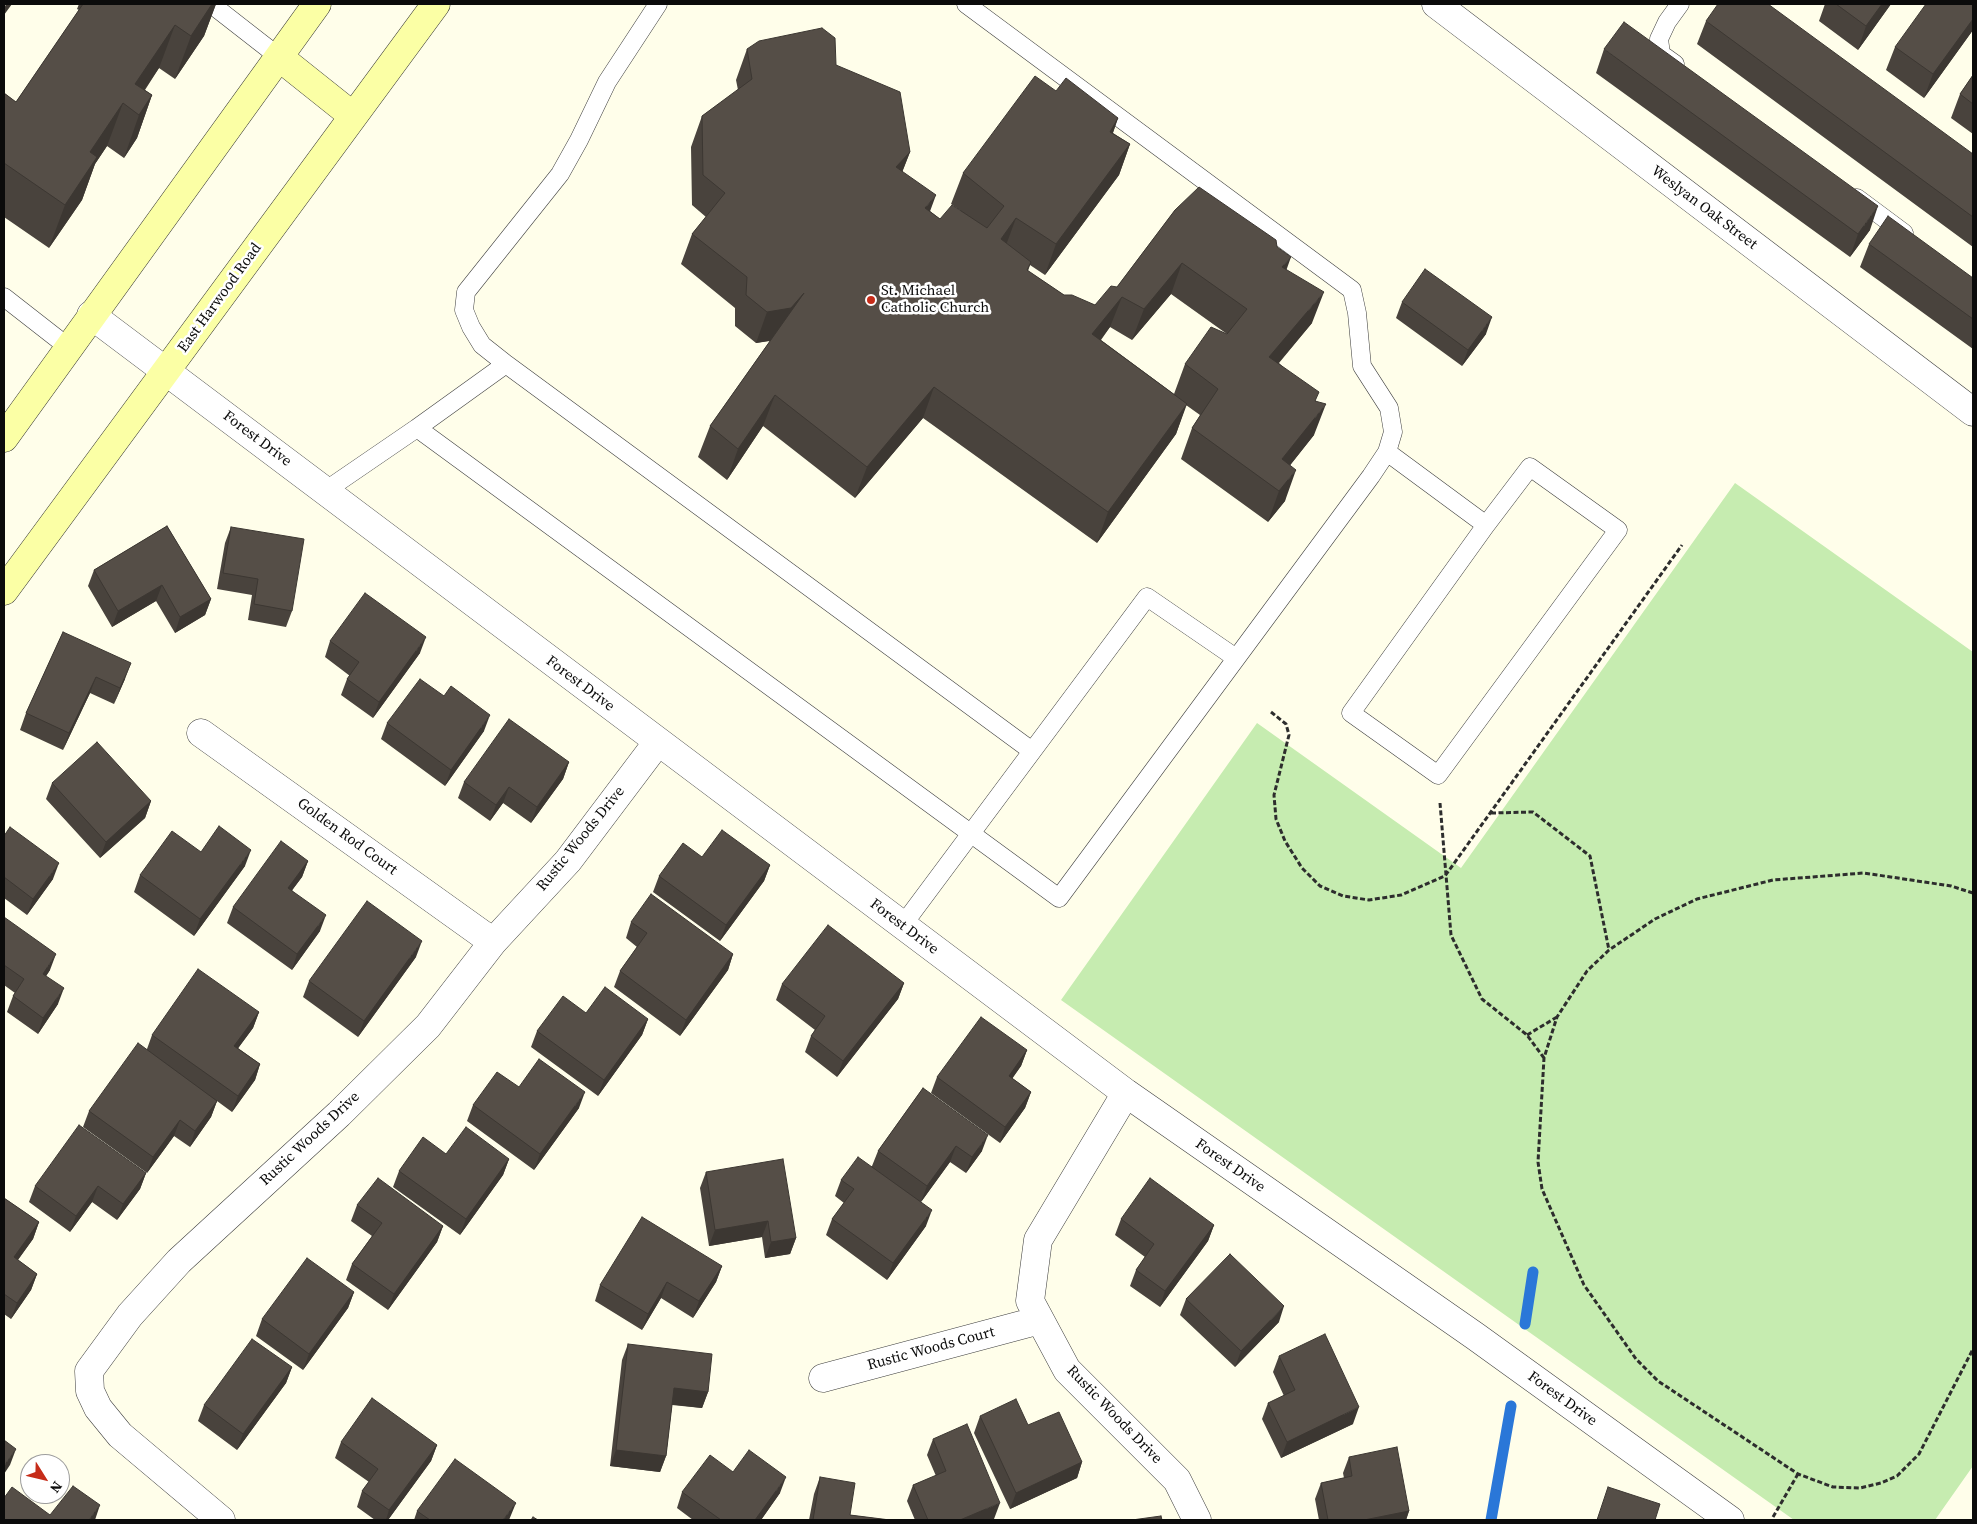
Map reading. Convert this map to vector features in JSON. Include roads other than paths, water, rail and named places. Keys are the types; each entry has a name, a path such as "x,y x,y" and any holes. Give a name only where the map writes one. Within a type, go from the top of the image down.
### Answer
{"main road":[{"path":"5,432 317,4"},
{"name":"East Harwood Road","path":"4,591 436,4"},
{"path":"279,57 354,116"}],"street":[{"name":"Weslyan Oak Street","path":"1436,4 1973,412"},
{"name":"Forest Drive","path":"91,315 657,743 1126,1094 1475,1336 1730,1520"},
{"name":"Golden Rod Court","path":"201,733 494,942"},
{"name":"Rustic Woods Drive","path":"221,1520 120,1435 98,1408 90,1391 88,1371 130,1315 179,1261 339,1114 428,1026 494,942 568,861 657,743"},
{"name":"Rustic Woods Drive","path":"1126,1094 1038,1240 1030,1302 1067,1370 1177,1480 1197,1520"},
{"name":"Rustic Woods Court","path":"823,1378 1040,1320"}],"lane":[{"path":"211,4 279,57"},
{"path":"658,4 608,82 560,174 466,292 464,310 471,327 482,346 1032,751"},
{"path":"417,428 1059,898 1387,452 1393,432 1388,408 1362,366 1357,312 1352,290 966,4"},
{"path":"1680,4 1667,22 1659,39 1661,54 1685,72"},
{"path":"1845,189 1917,242"},
{"path":"4,297 68,347"},
{"path":"325,491 506,364"},
{"path":"1387,452 1486,525"},
{"path":"1530,467 1618,530 1438,775 1351,713 1486,525 1530,467"},
{"path":"902,926 1147,597 1236,658"}],"waterway":[{"path":"1525,1324 1533,1272"},
{"path":"1491,1520 1511,1406"}],"place":[{"name":"St. Michael Catholic Church","path":"871,300"}]}
